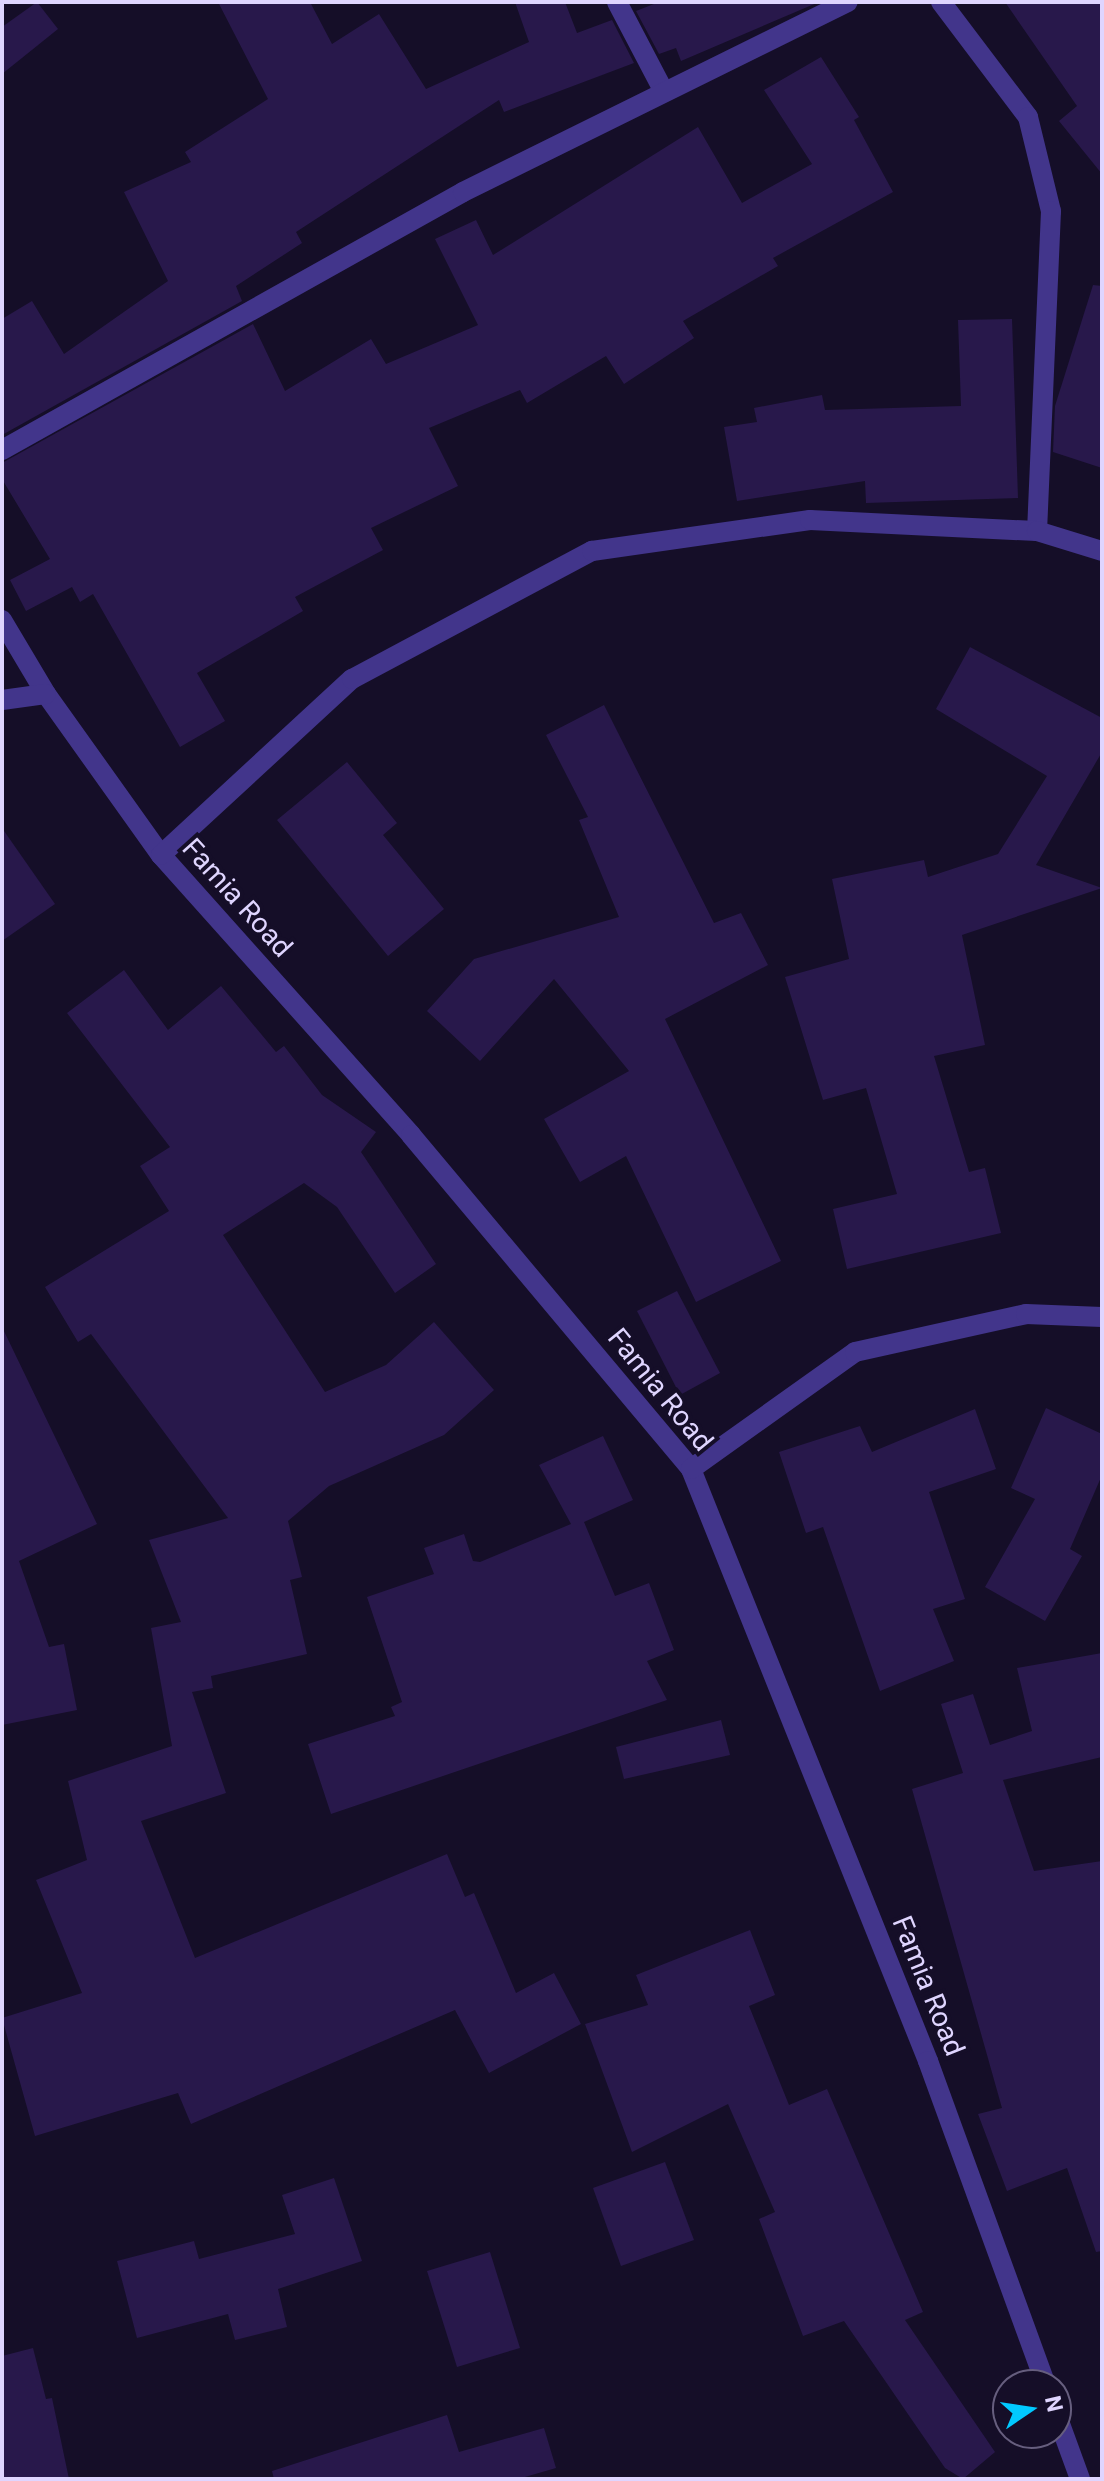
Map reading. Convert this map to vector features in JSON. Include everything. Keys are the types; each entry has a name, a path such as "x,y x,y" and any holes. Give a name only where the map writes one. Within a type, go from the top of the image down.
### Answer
{"street":[{"path":"617,2 663,90"},
{"path":"2,450 463,192 663,90 848,2"},
{"path":"941,2 1028,117 1051,211 1037,531"},
{"path":"161,855 352,679 592,551 810,520 1037,531 1102,551"},
{"name":"Famia Road","path":"2,620 46,694 161,855 411,1135 691,1469 928,2061 1040,2369"},
{"path":"2,700 46,694"},
{"path":"691,1469 855,1352 1026,1314 1102,1317"},
{"path":"1069,2449 1080,2479"}],"building":[{"path":"37,2 58,29 2,74 2,27"},
{"path":"218,2 310,2 332,44 379,14 426,89 529,42 515,2 565,2 577,33 612,20 634,63 504,112 499,100 296,232 302,243 236,286 242,301 2,435 2,319 32,301 64,354 168,281 124,192 191,162 185,152 268,99"},
{"path":"659,2 819,2 681,61 676,48 659,54 636,11"},
{"path":"1005,2 1102,2 1102,174 1059,121 1077,106"},
{"path":"821,57 859,117 854,120 893,192 773,258 778,266 683,321 694,338 624,384 606,356 527,403 520,390 429,428 458,486 371,528 383,550 295,597 303,611 197,673 225,721 180,747 93,594 80,602 72,587 26,611 10,580 50,559 2,479 2,463 253,324 285,391 371,339 386,364 478,325 435,239 476,220 493,255 698,127 742,203 812,164 764,90"},
{"path":"1093,285 1102,286 1102,468 1053,452 1055,406"},
{"path":"1012,319 1018,498 866,503 865,481 737,501 724,427 757,422 754,408 822,395 825,410 961,406 958,320"},
{"path":"970,647 1102,718 1102,752 1036,865 1102,888 962,935 985,1045 934,1056 969,1172 985,1168 1001,1233 847,1269 833,1209 897,1194 866,1088 823,1100 785,977 849,959 832,879 924,860 928,877 998,854 1047,776 936,709"},
{"path":"604,705 714,923 741,913 768,965 665,1019 781,1261 696,1302 626,1156 580,1182 544,1119 629,1071 554,979 480,1061 427,1011 474,959 619,917 579,820 588,817 546,735"},
{"path":"347,762 397,823 383,835 444,909 388,956 277,820"},
{"path":"2,828 55,904 2,941"},
{"path":"124,970 168,1030 221,986 276,1052 284,1046 322,1095 376,1132 361,1152 436,1264 395,1293 337,1207 304,1183 223,1235 325,1392 386,1365 434,1322 494,1390 444,1435 329,1486 288,1521 302,1577 290,1580 307,1654 211,1676 213,1688 192,1692 226,1793 141,1821 195,1958 447,1854 465,1897 474,1893 516,1993 554,1973 581,2024 489,2073 455,2010 191,2124 178,2093 35,2136 2,2018 82,1993 36,1880 87,1860 68,1781 172,1746 151,1628 181,1622 149,1540 228,1518 91,1334 78,1342 45,1287 169,1211 140,1166 170,1147 67,1013"},
{"path":"677,1291 720,1373 680,1395 637,1311"},
{"path":"2,1327 97,1524 19,1561 49,1647 64,1644 77,1710 2,1725"},
{"path":"1046,1408 1102,1434 1102,1475 1070,1549 1082,1556 1045,1621 985,1587 1035,1499 1011,1488"},
{"path":"975,1409 996,1469 929,1492 965,1599 933,1609 954,1661 880,1691 823,1527 806,1533 779,1452 860,1426 872,1452"},
{"path":"603,1436 633,1500 584,1522 615,1596 649,1583 674,1650 647,1661 667,1700 331,1814 308,1744 395,1716 391,1707 402,1702 367,1597 434,1574 424,1548 464,1534 473,1561 480,1562 571,1524 539,1465"},
{"path":"1102,1653 1102,1757 1003,1780 1034,1871 1102,1861 1102,2251 1096,2252 1067,2168 1007,2191 978,2114 1002,2108 912,1789 963,1773 941,1704 973,1694 990,1745 1032,1731 1017,1668"},
{"path":"721,1720 730,1755 624,1779 616,1747"},
{"path":"750,1930 775,1995 749,2006 789,2105 827,2089 923,2312 905,2320 995,2452 963,2479 945,2468 844,2321 803,2336 759,2219 775,2212 728,2104 632,2152 585,2024 648,2005 636,1975"},
{"path":"665,2162 694,2240 621,2266 593,2188"},
{"path":"334,2178 362,2261 278,2289 287,2327 235,2340 228,2314 137,2338 117,2261 194,2241 199,2259 295,2234 282,2195"},
{"path":"490,2252 520,2348 457,2367 427,2271"},
{"path":"33,2348 46,2399 52,2398 69,2479 2,2479 2,2356"},
{"path":"447,2415 459,2452 544,2428 556,2468 518,2479 274,2479 272,2471"}]}
